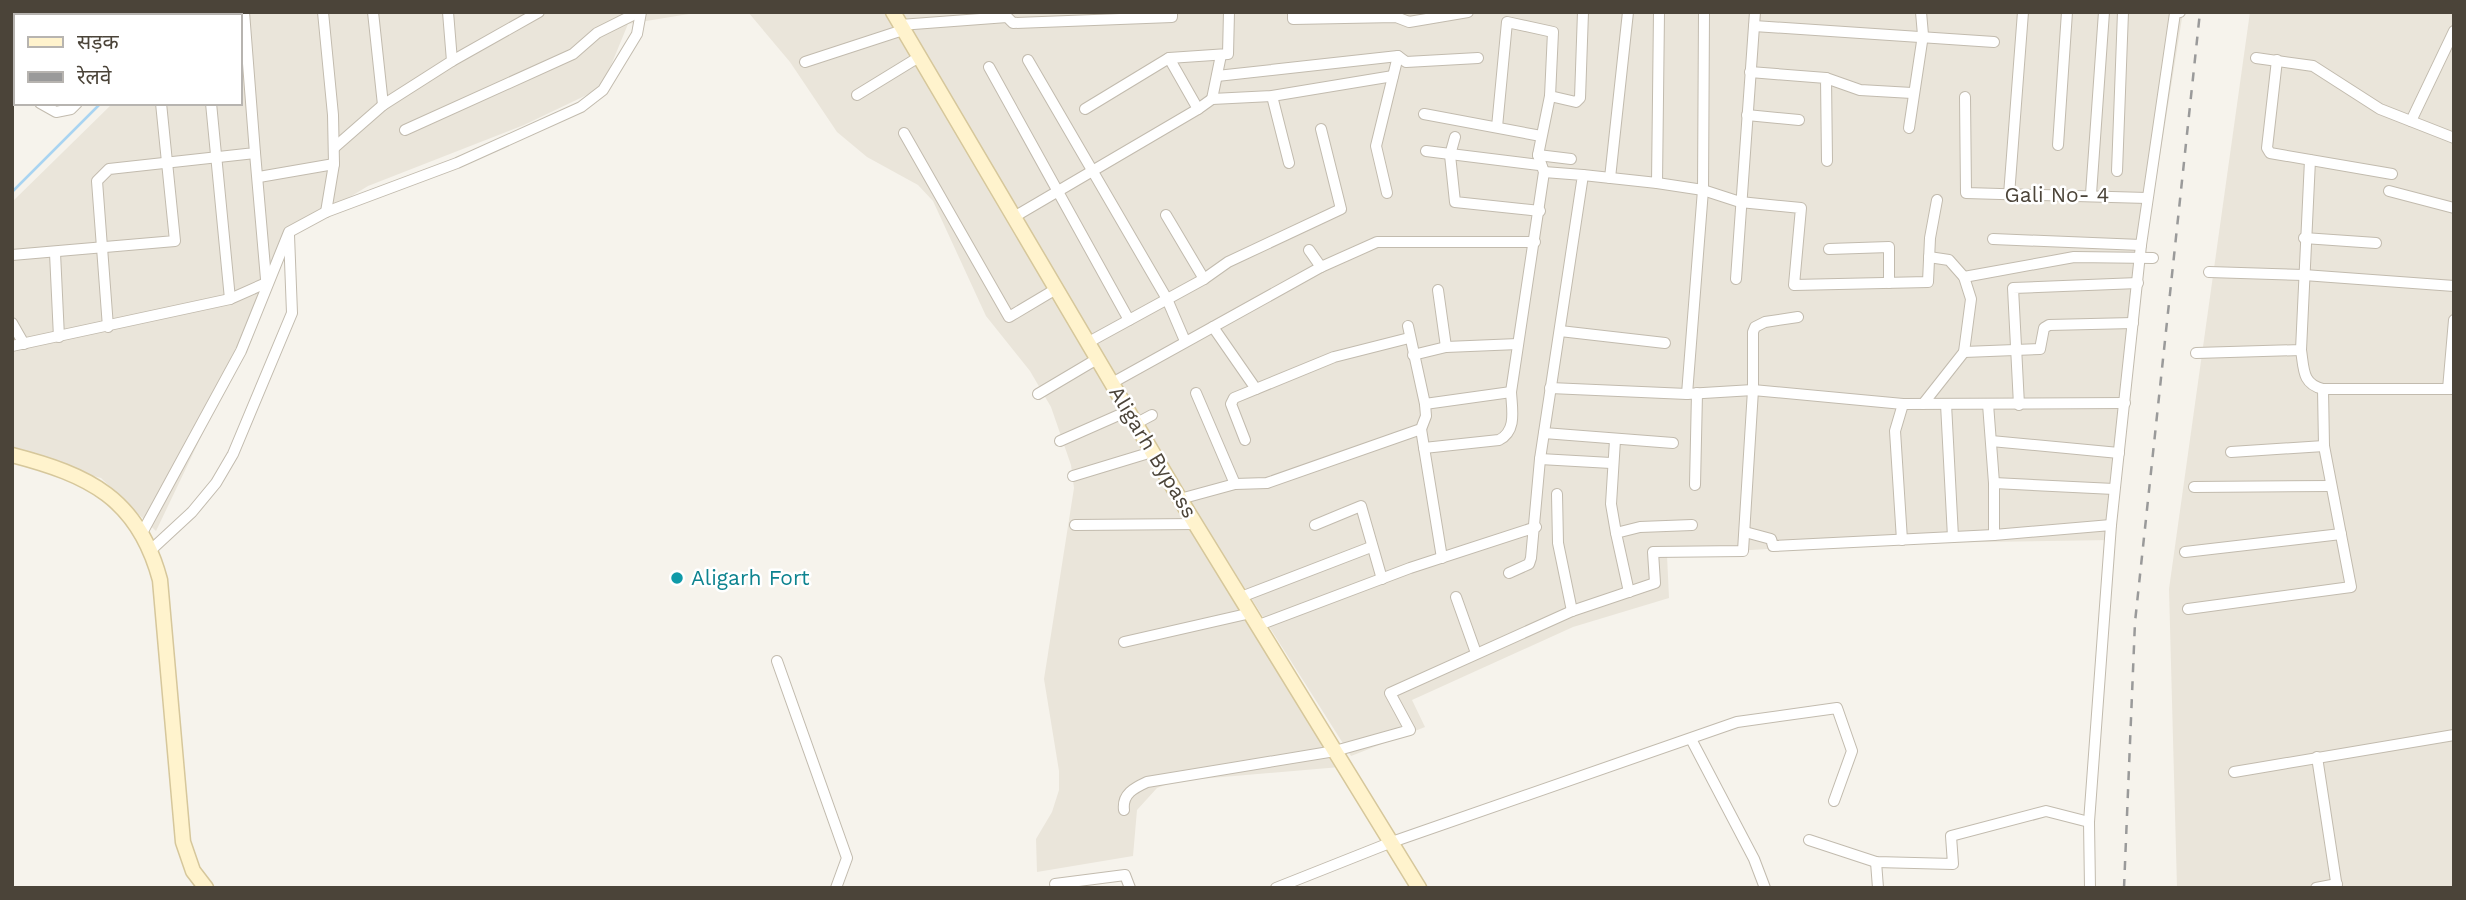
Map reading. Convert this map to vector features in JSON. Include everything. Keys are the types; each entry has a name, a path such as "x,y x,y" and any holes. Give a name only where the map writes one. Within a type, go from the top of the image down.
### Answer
{"main road":[{"name":"Aligarh Bypass","path":"898,22 1180,499 1419,888"},
{"path":"12,455 91,482 106,492 142,533 152,549 160,580 183,842 193,871 206,888"}],"street":[{"path":"244,12 266,283"},
{"path":"323,12 335,147 326,212"},
{"path":"373,12 383,105"},
{"path":"448,12 452,61"},
{"path":"142,533 241,351 266,283 289,232 326,212 457,163 581,107 603,90 639,31 640,12 605,28 573,54 405,131"},
{"path":"805,62 898,22 1007,15 1013,23 1172,17 1172,12"},
{"path":"1084,109 1169,58 1228,54 1229,12"},
{"path":"1293,12 1293,19 1396,17 1409,22 1468,12"},
{"path":"1550,96 1576,102 1580,98 1583,12"},
{"path":"1610,177 1628,12"},
{"path":"1657,183 1659,12"},
{"path":"1695,485 1692,394 1703,190 1704,12"},
{"path":"1736,279 1755,12"},
{"path":"1909,128 1912,93 1923,35 1921,12"},
{"path":"2009,195 2023,12"},
{"path":"2058,145 2067,12"},
{"path":"2091,194 2104,12"},
{"path":"2118,171 2123,12"},
{"path":"2090,888 2089,821 2114,489 2147,198 2176,13"},
{"path":"335,147 383,105 534,14"},
{"path":"1424,448 1505,437 1512,426 1511,392 1540,211 1541,136 1550,96 1553,32 1507,22 1497,127"},
{"path":"1754,26 1923,35 1994,42"},
{"path":"2411,121 2454,31"},
{"path":"1212,99 1221,55"},
{"path":"1217,76 1398,56 1406,62 1478,58"},
{"path":"1387,193 1376,146 1398,56"},
{"path":"857,95 919,57"},
{"path":"1169,58 1198,110"},
{"path":"2256,58 2313,66 2380,109 2454,138"},
{"path":"1028,60 1167,299 1185,341"},
{"path":"2277,60 2267,148 2276,156 2392,174"},
{"path":"989,67 1129,320"},
{"path":"1750,72 1826,78 1860,90 1912,93"},
{"path":"1014,218 1198,110 1212,99 1272,96 1393,76"},
{"path":"1826,78 1827,161"},
{"path":"1272,96 1289,163"},
{"name":"Gali No- 4","path":"1965,97 1966,193 2091,194 2147,198"},
{"path":"44,105 56,112 71,109 75,105"},
{"path":"12,255 174,242 161,105"},
{"path":"211,105 230,299"},
{"path":"1424,114 1541,136"},
{"path":"1747,115 1799,120"},
{"path":"1087,342 1204,279 1228,262 1341,209 1321,129"},
{"path":"904,133 1009,317 1056,289"},
{"path":"1455,137 1450,155 1454,202 1540,211"},
{"path":"1426,151 1541,164 1583,175 1703,190 1740,202 1801,208 1794,285 1928,282 1937,200"},
{"path":"108,327 97,192 102,174 109,169 255,153"},
{"path":"1541,164 1571,159"},
{"path":"2310,160 2304,238 2301,350 2308,384 2323,389 2451,389 2454,320"},
{"path":"259,177 334,164"},
{"path":"1509,573 1529,564 1536,527 1540,459 1583,175"},
{"path":"2389,191 2454,208"},
{"path":"1166,215 1204,279"},
{"path":"152,549 192,512 216,483 242,432 292,313 289,232"},
{"path":"2304,238 2376,243"},
{"path":"1993,239 2141,245"},
{"path":"1112,383 1321,267 1377,242 1535,242"},
{"path":"1829,249 1889,247 1889,283"},
{"path":"1309,250 1321,267"},
{"path":"55,253 59,337"},
{"path":"1923,404 1964,352 1971,299 1964,278 1949,260 1929,257"},
{"path":"1964,278 2074,257 2153,258"},
{"path":"2210,272 2304,275 2454,286"},
{"path":"12,346 230,299 266,283"},
{"path":"2019,405 2013,288 2138,283"},
{"path":"1438,290 1447,347"},
{"path":"1124,810 1123,802 1128,794 1147,782 1335,751 1410,730 1390,693 1572,611 1655,583 1653,552 1743,551 1755,327 1765,322 1798,317"},
{"path":"12,323 24,344"},
{"path":"1964,352 2040,348 2044,328 2049,325 2133,323"},
{"path":"1408,326 1425,404 1426,416 1421,429 1442,558"},
{"path":"1213,327 1256,389"},
{"path":"1560,331 1665,343"},
{"path":"1245,440 1231,404 1234,398 1354,351 1409,338"},
{"path":"1413,355 1447,347 1518,344"},
{"path":"2196,353 2301,350"},
{"path":"1038,394 1097,359"},
{"path":"1550,388 1692,394 1753,390 1903,404 2125,403"},
{"path":"2188,608 2351,587 2324,446 2323,389"},
{"path":"1425,404 1511,392"},
{"path":"1196,393 1235,484"},
{"path":"1902,540 1895,431 1903,404"},
{"path":"1947,404 1953,537"},
{"path":"1988,404 1994,484 1994,536"},
{"path":"1060,441 1132,417 1152,415"},
{"path":"1180,499 1235,484 1267,483 1421,429"},
{"path":"1545,433 1673,443"},
{"path":"1615,440 1611,463 1611,504 1629,592"},
{"path":"1991,441 2119,453"},
{"path":"2231,452 2324,446"},
{"path":"1073,476 1152,452"},
{"path":"1540,459 1611,463"},
{"path":"1994,484 2114,489"},
{"path":"2194,487 2331,486"},
{"path":"1557,494 1558,544 1572,611"},
{"path":"1315,524 1361,506 1382,579"},
{"path":"1075,525 1196,524"},
{"path":"1616,533 1640,527 1692,525"},
{"path":"1745,532 1771,539 1773,545 1994,536 2111,525"},
{"path":"1124,642 1255,619 1536,527"},
{"path":"2185,552 2341,534"},
{"path":"1241,597 1371,547"},
{"path":"1456,597 1476,653"},
{"path":"777,661 847,858 836,888"},
{"path":"1276,888 1392,842 1737,722 1837,708 1852,751 1833,801"},
{"path":"2234,772 2454,735"},
{"path":"1691,738 1754,859 1765,888"},
{"path":"2316,888 2337,886 2317,757"},
{"path":"1808,840 1876,862 1953,864 1951,836 2046,811 2089,821"},
{"path":"1876,862 1878,888"},
{"path":"1055,884 1125,875 1130,888"}],"shaded area":[{"path":"701,12 628,24 605,80 593,92 524,125 368,186 281,239 266,301 156,531 101,478 12,454 12,202 111,105 242,105 242,14 203,14"},
{"path":"748,12 889,12 1340,767 1176,781 1157,788 1137,810 1133,856 1037,872 1036,839 1052,812 1059,790 1059,771 1044,679 1074,488 1071,465 1051,407 1030,371 986,316 933,201 918,185 867,157 837,132 790,62"},
{"path":"902,12 2183,12 2142,268 2112,540 1850,544 1667,555 1669,598 1573,627 1412,700 1425,727 1351,756 1156,448"},
{"path":"2250,12 2454,12 2454,888 2177,888 2169,589"}],"waterway":[{"path":"12,35 12,56"},
{"path":"12,192 99,105"}],"railway":[{"path":"2124,888 2135,622 2200,12"}],"place":[{"name":"Aligarh Fort","path":"677,578"}]}
